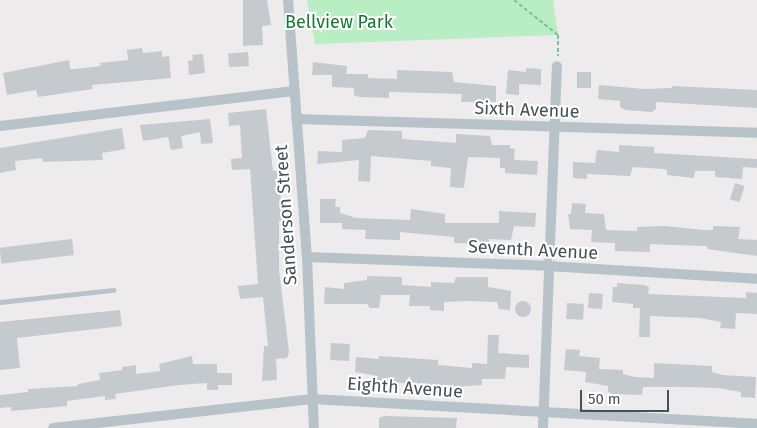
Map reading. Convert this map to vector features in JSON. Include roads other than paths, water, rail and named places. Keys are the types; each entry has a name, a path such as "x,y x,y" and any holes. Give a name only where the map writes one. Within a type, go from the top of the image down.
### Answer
{"street":[{"name":"Sanderson Street","path":"288,0 306,257 314,428"},
{"path":"543,428 547,266 553,128 558,66"},
{"path":"0,126 294,91"},
{"name":"Sixth Avenue","path":"296,119 757,133"},
{"name":"Seventh Avenue","path":"306,257 547,266 757,279"},
{"name":"Eighth Avenue","path":"53,428 312,399 543,414 757,424"}],"lane":[{"path":"0,302 113,290"}],"park label":[{"name":"Bellview Park","path":"339,22"}]}
